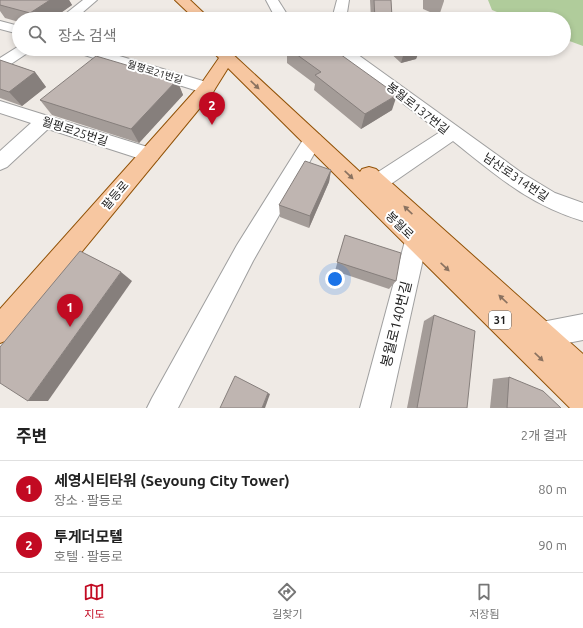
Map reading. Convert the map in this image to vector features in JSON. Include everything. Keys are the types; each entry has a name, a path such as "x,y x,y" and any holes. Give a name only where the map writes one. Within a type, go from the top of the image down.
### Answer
{"main road":[{"path":"177,2 182,12"},
{"path":"177,2 192,12"},
{"name":"팔등로","path":"0,329 207,88 221,56"},
{"path":"228,56 371,186 583,372"},
{"name":"봉월로","path":"228,56 313,140 371,186 416,241 583,400"}],"street":[{"path":"75,12 91,0"},
{"path":"272,0 279,12"},
{"path":"340,12 343,0"},
{"path":"0,25 12,28"},
{"path":"0,65 14,56"},
{"name":"월평로21번길","path":"103,56 207,88"},
{"name":"봉월로137번길","path":"350,56 453,132 371,186"},
{"name":"월평로25번길","path":"0,107 150,155"},
{"path":"0,162 45,121"},
{"name":"남산로314번길","path":"453,132 544,198 570,209 583,212"},
{"path":"162,408 245,254 313,140"},
{"name":"봉월로140번길","path":"375,408 416,241"},
{"path":"542,335 583,327"}],"green space":[{"path":"488,0 583,0 583,46 571,42 571,12 497,12 492,10"}],"building":[{"path":"0,0 50,0 32,12 0,5"},
{"path":"374,0 391,0 392,12 375,12"},
{"path":"96,56 177,80 131,129 40,100"},
{"path":"299,56 343,56 397,95 365,114 315,75 321,72"},
{"path":"0,60 35,72 9,92 0,89"},
{"path":"305,161 331,170 310,216 279,205"},
{"path":"345,235 401,253 396,281 337,262"},
{"path":"80,251 121,272 28,401 0,383 0,347"},
{"path":"434,315 475,331 467,408 417,408"},
{"path":"235,376 268,393 262,408 220,408"},
{"path":"509,377 543,391 561,408 507,408"}],"place":[{"name":"투게더모텔","path":"212,125"},
{"name":"세영시티타워 (Seyoung City Tower)","path":"70,327"}]}
